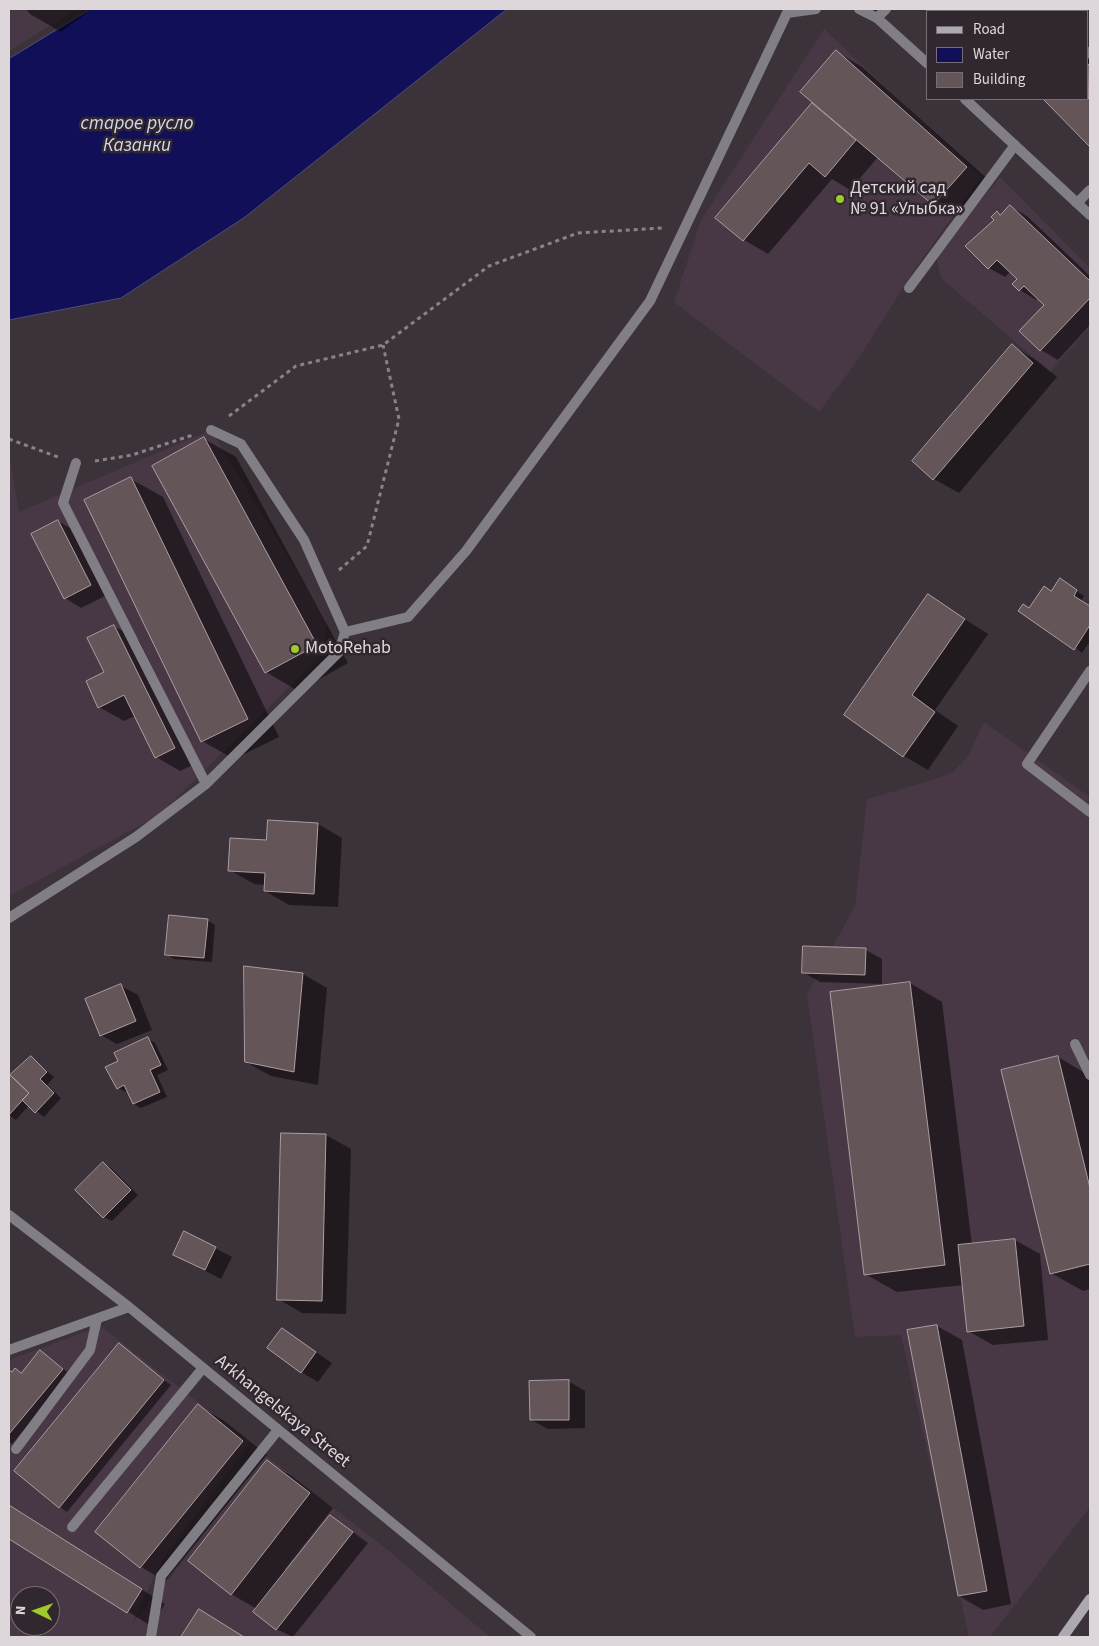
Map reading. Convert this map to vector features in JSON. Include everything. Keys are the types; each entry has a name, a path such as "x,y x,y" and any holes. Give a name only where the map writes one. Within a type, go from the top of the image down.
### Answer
{"main road":[{"path":"1063,1637 1090,1599"}],"street":[{"path":"345,632 408,618 466,551 650,301 787,13 816,9"},
{"path":"859,9 877,18 926,62"},
{"path":"877,18 886,9"},
{"path":"966,100 1090,215"},
{"path":"909,288 1016,145"},
{"path":"1077,203 1090,190"},
{"path":"9,918 136,838 206,784 339,652 345,632 304,540 241,444 210,430"},
{"path":"76,463 63,503 206,784"},
{"path":"1090,671 1028,764 1090,812"},
{"path":"1075,1044 1090,1075"},
{"name":"Arkhangelskaya Street","path":"9,1215 129,1307 532,1637"},
{"path":"9,1350 129,1307"},
{"path":"16,1449 90,1350 97,1319"},
{"path":"72,1527 203,1368"},
{"path":"151,1637 161,1576 278,1430"}],"path":[{"path":"9,439 76,463 132,455 210,430 296,366 383,345 489,266 578,233 685,227"},
{"path":"323,584 367,546 397,428 399,419 383,345"}],"shaded area":[{"path":"9,9 77,9 9,51"},
{"name":"Детский сад № 91 «Улыбка»","path":"824,29 981,177 915,269 855,364 819,412 674,302 701,220"},
{"path":"1000,177 1090,268 1090,327 1050,372 941,278 936,256"},
{"path":"211,430 326,620 324,653 159,815 9,896 9,456 19,512"},
{"path":"984,722 1090,797 1090,1507 990,1637 969,1637 901,1335 855,1337 807,994 855,906 867,799 933,780 953,772 968,756"},
{"path":"101,1326 250,1443 162,1560 131,1625 265,1455 384,1547 490,1637 9,1637 9,1360"}],"water":[{"name":"старое русло Казанки","path":"91,9 507,9 245,217 121,298 9,320 9,59"}],"building":[{"path":"957,9 1036,10 958,10"},
{"path":"836,50 967,167 933,205 800,92"},
{"path":"1089,66 1090,67 1090,147 1044,100 1089,100"},
{"path":"812,103 856,140 825,177 809,163 743,241 715,218"},
{"path":"1010,205 1090,281 1090,298 1040,351 1019,331 1044,305 1024,286 1019,291 1012,284 1017,279 997,260 988,269 965,246 994,220 991,217 997,211 1000,215"},
{"path":"1012,344 1033,363 933,480 912,461"},
{"path":"204,437 317,645 265,673 152,466"},
{"path":"131,477 248,719 201,742 84,500"},
{"path":"58,520 91,585 64,599 31,534"},
{"path":"1060,578 1077,590 1074,596 1090,606 1090,625 1074,650 1018,611 1023,604 1029,608 1044,586 1051,591"},
{"path":"928,594 965,619 912,695 935,712 903,757 844,715"},
{"path":"114,625 175,748 155,758 124,695 98,708 86,681 104,672 87,638"},
{"path":"268,820 318,823 314,894 264,891 265,873 228,871 230,838 266,840"},
{"path":"169,915 208,919 204,958 165,955"},
{"path":"803,946 866,948 865,975 802,973"},
{"path":"244,966 303,973 294,1072 245,1062"},
{"path":"910,982 945,1265 864,1275 830,992"},
{"path":"121,984 136,1021 100,1036 85,999"},
{"path":"148,1037 161,1065 150,1070 160,1092 133,1104 124,1085 117,1089 105,1067 118,1061 114,1053"},
{"path":"31,1056 47,1072 40,1079 54,1093 35,1113 22,1100 29,1093 10,1075"},
{"path":"1058,1056 1090,1188 1090,1264 1050,1274 1001,1070"},
{"path":"10,1075 29,1093 9,1115 9,1077"},
{"path":"281,1133 326,1134 322,1301 277,1300"},
{"path":"103,1162 131,1190 103,1218 75,1190"},
{"path":"184,1231 216,1247 205,1270 173,1255"},
{"path":"1015,1239 1024,1326 967,1332 958,1245"},
{"path":"937,1325 987,1591 958,1596 907,1330"},
{"path":"282,1328 316,1352 301,1373 267,1348"},
{"path":"119,1343 164,1380 59,1508 14,1471"},
{"path":"40,1350 63,1369 9,1434 9,1370 12,1372 15,1368 21,1373"},
{"path":"569,1380 569,1420 530,1420 529,1381"},
{"path":"198,1404 243,1441 140,1568 95,1532"},
{"path":"267,1460 310,1493 231,1595 188,1561"},
{"path":"9,1505 142,1589 127,1613 9,1539"},
{"path":"330,1515 353,1532 276,1630 253,1612"},
{"path":"199,1609 244,1637 181,1637"}],"place":[{"name":"Детский сад № 91 «Улыбка»","path":"840,199"},
{"name":"MotoRehab","path":"295,649"}]}
